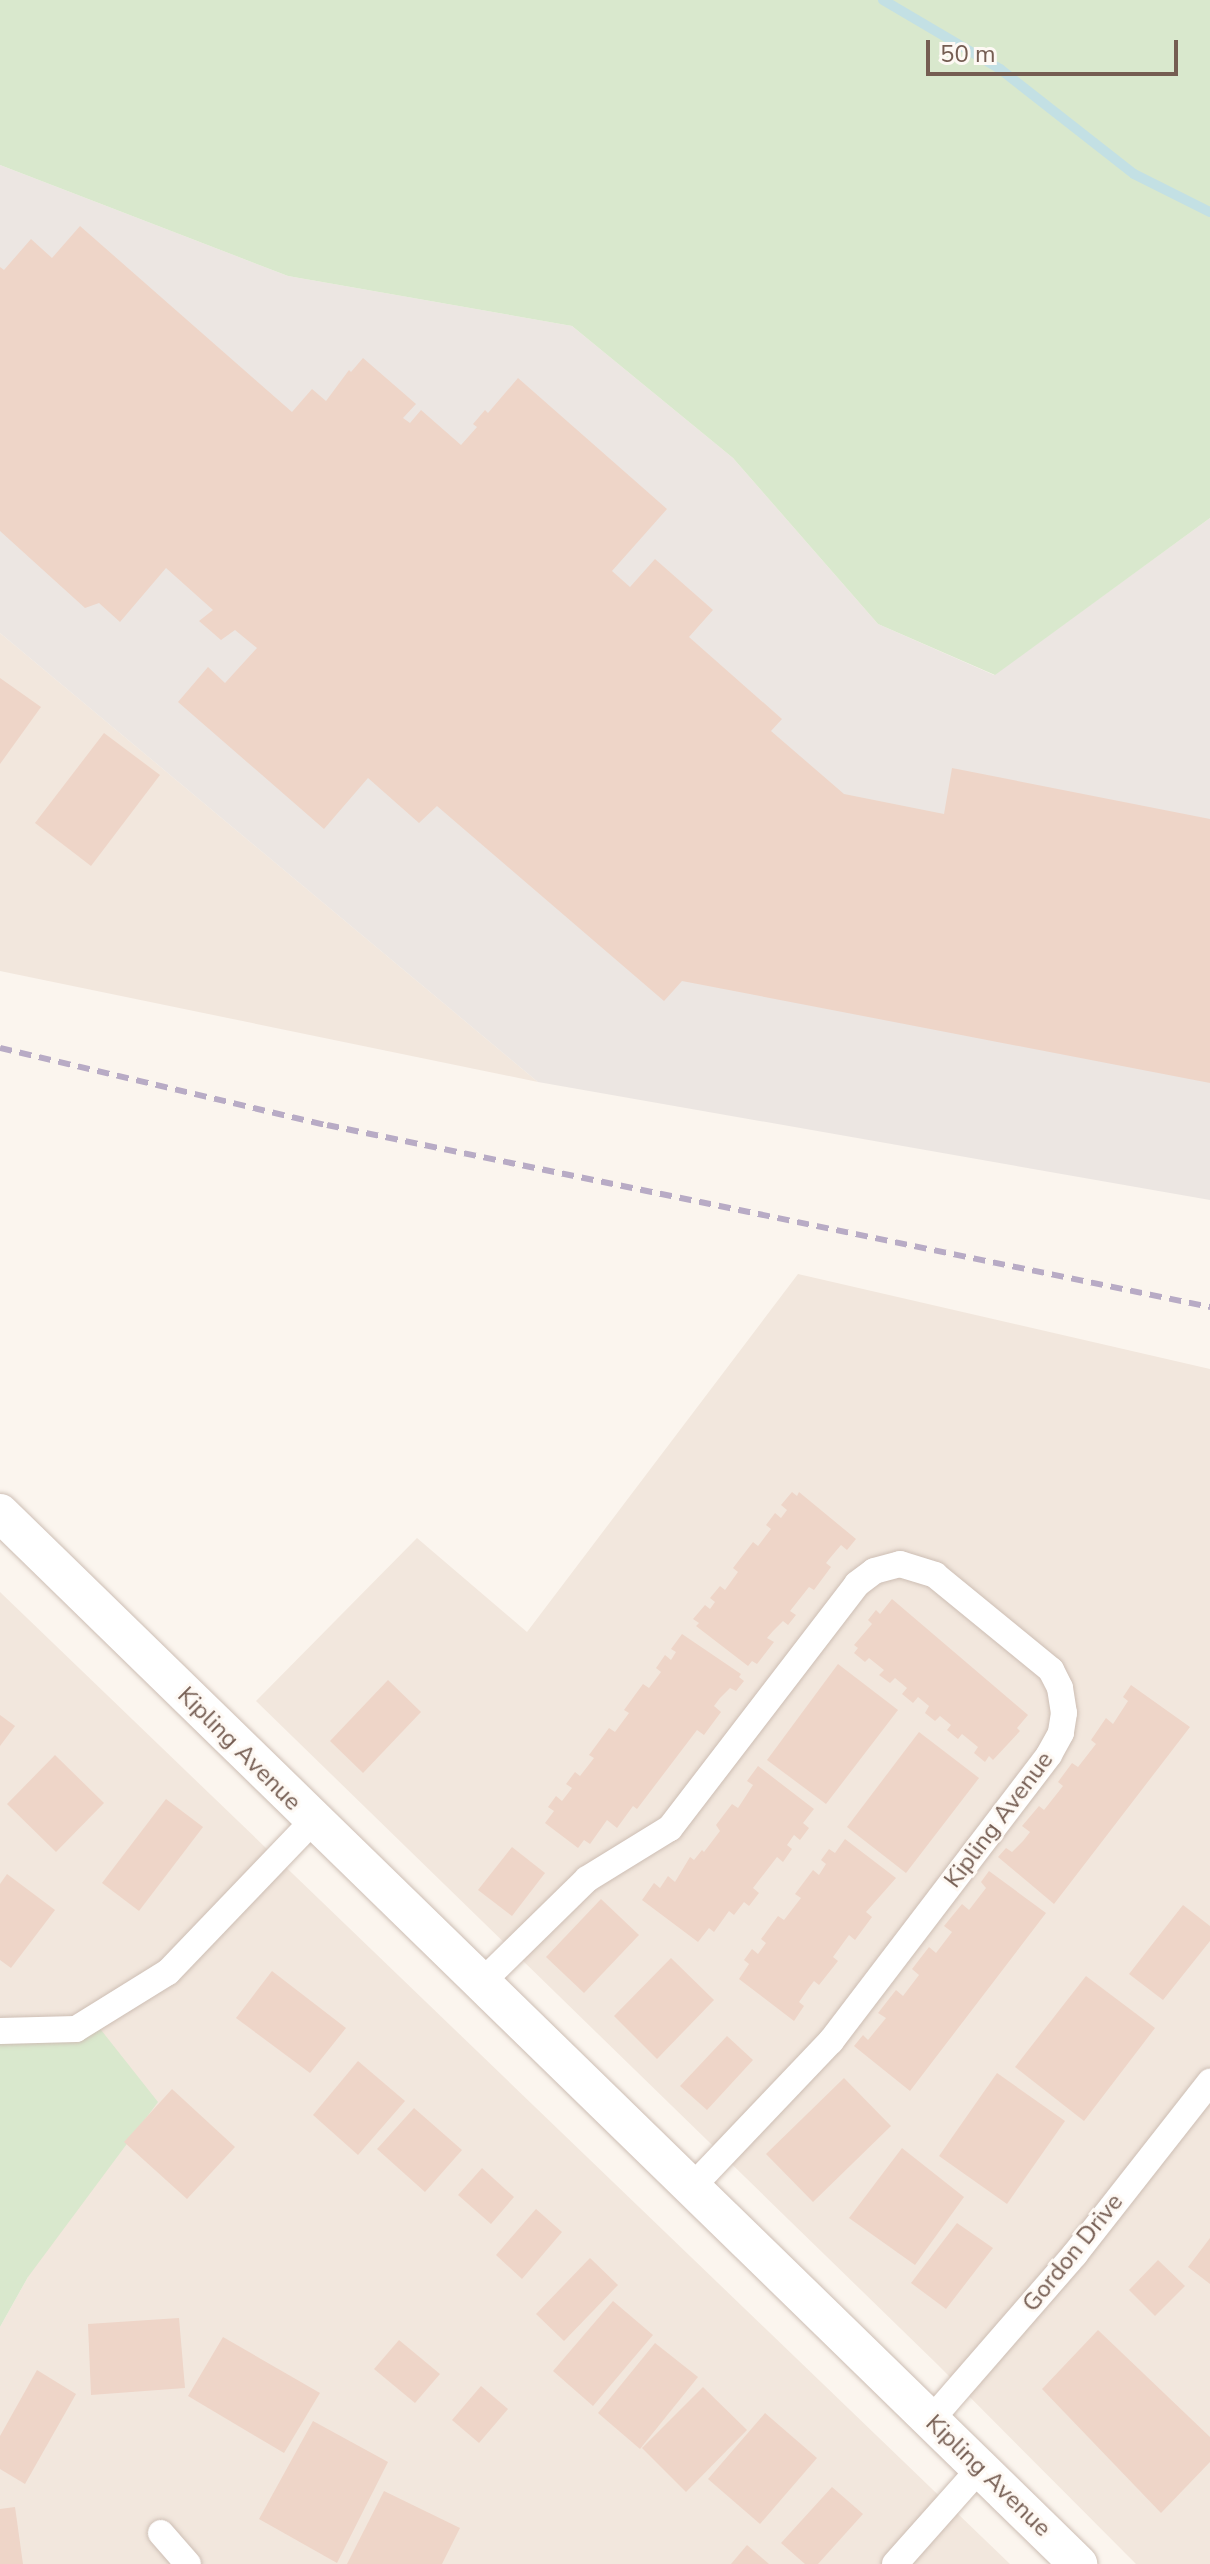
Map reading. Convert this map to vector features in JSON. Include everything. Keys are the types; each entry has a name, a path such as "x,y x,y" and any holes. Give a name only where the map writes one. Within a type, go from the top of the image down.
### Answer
{"street":[{"name":"Kipling Avenue","path":"0,1513 1078,2564"},
{"name":"Kipling Avenue","path":"482,1982 587,1879 660,1837 674,1824 857,1584 874,1571 905,1565 935,1575 1051,1670 1060,1688 1064,1713 1061,1733 1049,1755 824,2049 691,2188"},
{"path":"0,2031 76,2029 168,1972 313,1821"},
{"name":"Gordon Drive","path":"930,2421 1075,2254 1210,2082"},
{"path":"895,2564 981,2467"},
{"path":"161,2533 188,2564"}],"shaded area":[{"path":"0,165 288,276 572,326 733,458 878,624 994,675 1210,518 1210,1200 538,1082 0,633"},
{"path":"0,633 538,1082 0,971"},
{"path":"798,1274 1210,1369 1210,2564 1136,2564 938,2365 256,1701 417,1538 527,1632"},
{"path":"0,1592 1010,2564 0,2564 0,2327 28,2277 0,2032"}],"green space":[{"path":"0,0 1210,0 1210,518 995,675 878,624 733,458 572,326 288,276 0,165"},
{"path":"94,2021 158,2102 28,2277 0,2327 0,2032"}],"building":[{"path":"80,226 292,412 312,389 326,401 349,370 351,372 363,358 416,404 403,418 410,423 421,410 461,445 477,427 473,424 485,410 488,413 518,378 667,509 612,571 630,587 655,559 713,610 689,637 782,719 771,731 844,794 944,814 952,768 1210,819 1210,1083 682,981 664,1001 437,806 419,823 368,778 324,829 178,702 208,667 225,683 257,648 235,630 221,640 199,621 213,610 166,568 120,622 99,603 85,608 0,531 0,267 4,270 31,239 52,258"},
{"path":"0,678 41,707 0,764"},
{"path":"104,733 160,775 91,866 35,823"},
{"path":"792,1492 797,1496 799,1492 856,1539 847,1550 841,1545 826,1563 831,1567 814,1590 809,1587 790,1611 796,1615 788,1625 783,1621 773,1631 767,1638 774,1642 757,1664 752,1661 748,1666 696,1626 699,1623 693,1619 705,1605 710,1609 715,1602 710,1598 720,1586 725,1590 738,1572 733,1568 753,1542 758,1546 771,1529 766,1525 775,1513 781,1518 787,1510 781,1505"},
{"path":"892,1599 1028,1715 1017,1728 1020,1731 993,1760 989,1756 985,1762 974,1753 978,1747 962,1734 958,1739 947,1730 951,1725 940,1716 935,1721 925,1713 929,1706 918,1697 913,1703 902,1694 907,1688 895,1678 890,1683 879,1675 884,1670 869,1658 865,1662 854,1653 858,1648 854,1645 872,1624 868,1620 876,1610 880,1614"},
{"path":"682,1634 741,1674 739,1677 744,1681 736,1691 730,1688 720,1698 714,1706 721,1712 704,1735 697,1730 637,1809 633,1806 617,1828 607,1820 590,1844 584,1840 578,1848 545,1823 554,1811 548,1807 556,1796 562,1801 572,1788 566,1784 575,1772 580,1776 594,1758 589,1755 609,1728 615,1732 629,1713 624,1710 643,1684 649,1688 661,1672 656,1668 665,1655 671,1660 676,1652 671,1649"},
{"path":"838,1664 898,1710 826,1804 767,1760"},
{"path":"388,1680 421,1712 363,1773 330,1741"},
{"path":"1131,1685 1190,1727 1054,1904 998,1857 1006,1848 1012,1852 1030,1832 1022,1826 1039,1806 1044,1810 1063,1786 1058,1782 1072,1763 1078,1767 1096,1744 1091,1740 1106,1718 1113,1724 1128,1701 1123,1697"},
{"path":"0,1715 15,1726 0,1746"},
{"path":"919,1732 979,1778 906,1873 847,1827"},
{"path":"55,1755 104,1803 56,1852 7,1804"},
{"path":"758,1766 814,1809 803,1823 809,1828 800,1840 794,1835 787,1845 792,1849 783,1862 777,1857 753,1888 759,1893 749,1906 744,1902 734,1915 729,1911 714,1932 709,1928 698,1942 642,1900 654,1883 660,1888 668,1876 675,1882 690,1857 694,1860 702,1850 704,1852 720,1831 716,1825 732,1804 738,1808 753,1785 747,1781"},
{"path":"166,1799 203,1827 139,1911 102,1883"},
{"path":"845,1839 896,1878 866,1912 872,1917 855,1940 849,1935 833,1957 838,1961 819,1985 814,1981 808,1989 799,2002 804,2006 794,2021 739,1979 749,1964 744,1960 752,1949 758,1954 766,1943 761,1939 778,1916 784,1920 801,1898 795,1894 813,1870 819,1875 826,1864 821,1860 829,1849 835,1853"},
{"path":"512,1847 545,1873 512,1916 478,1890"},
{"path":"989,1871 1046,1913 910,2091 854,2046 863,2035 868,2040 886,2018 878,2013 896,1990 903,1996 919,1975 912,1969 929,1947 936,1953 952,1932 944,1926 962,1904 969,1910 986,1888 981,1882"},
{"path":"7,1874 55,1910 11,1968 0,1960 0,1884"},
{"path":"601,1899 639,1935 584,1993 546,1957"},
{"path":"1183,1905 1210,1926 1210,1941 1163,2000 1129,1974"},
{"path":"671,1958 714,2000 657,2059 614,2016"},
{"path":"272,1971 346,2028 310,2073 236,2018"},
{"path":"1086,1976 1155,2028 1084,2121 1015,2067"},
{"path":"727,2036 753,2060 707,2110 680,2086"},
{"path":"358,2061 405,2101 358,2155 313,2115"},
{"path":"997,2073 1065,2121 1007,2204 939,2156"},
{"path":"844,2078 891,2126 813,2202 766,2154"},
{"path":"172,2089 235,2147 187,2199 124,2142"},
{"path":"414,2108 462,2150 425,2192 377,2149"},
{"path":"902,2148 964,2197 915,2265 849,2218"},
{"path":"482,2168 514,2197 491,2224 458,2195"},
{"path":"536,2209 562,2232 522,2279 496,2255"},
{"path":"957,2223 993,2248 946,2309 911,2283"},
{"path":"1210,2238 1210,2284 1188,2267"},
{"path":"590,2258 618,2285 564,2341 536,2314"},
{"path":"1158,2260 1185,2286 1155,2316 1129,2290"},
{"path":"613,2301 653,2335 593,2406 553,2371"},
{"path":"179,2318 185,2388 91,2395 88,2324"},
{"path":"1098,2330 1210,2437 1210,2462 1161,2513 1042,2389"},
{"path":"223,2337 320,2393 284,2453 188,2396"},
{"path":"399,2340 440,2374 415,2403 374,2369"},
{"path":"655,2343 698,2377 640,2449 598,2413"},
{"path":"37,2370 76,2394 25,2484 0,2469 0,2436"},
{"path":"481,2386 508,2409 479,2443 452,2420"},
{"path":"703,2387 747,2430 686,2492 642,2448"},
{"path":"765,2413 817,2458 760,2524 708,2479"},
{"path":"313,2421 388,2462 337,2563 259,2519"},
{"path":"832,2487 863,2514 818,2564 805,2564 781,2543"},
{"path":"384,2491 460,2528 442,2564 347,2564"},
{"path":"15,2507 23,2564 0,2564 0,2509"},
{"path":"747,2545 769,2564 731,2564"}],"waterway":[{"path":"883,0 1000,69 1134,174 1210,212"}],"railway":[{"path":"0,1048 327,1125 1210,1307"}]}
